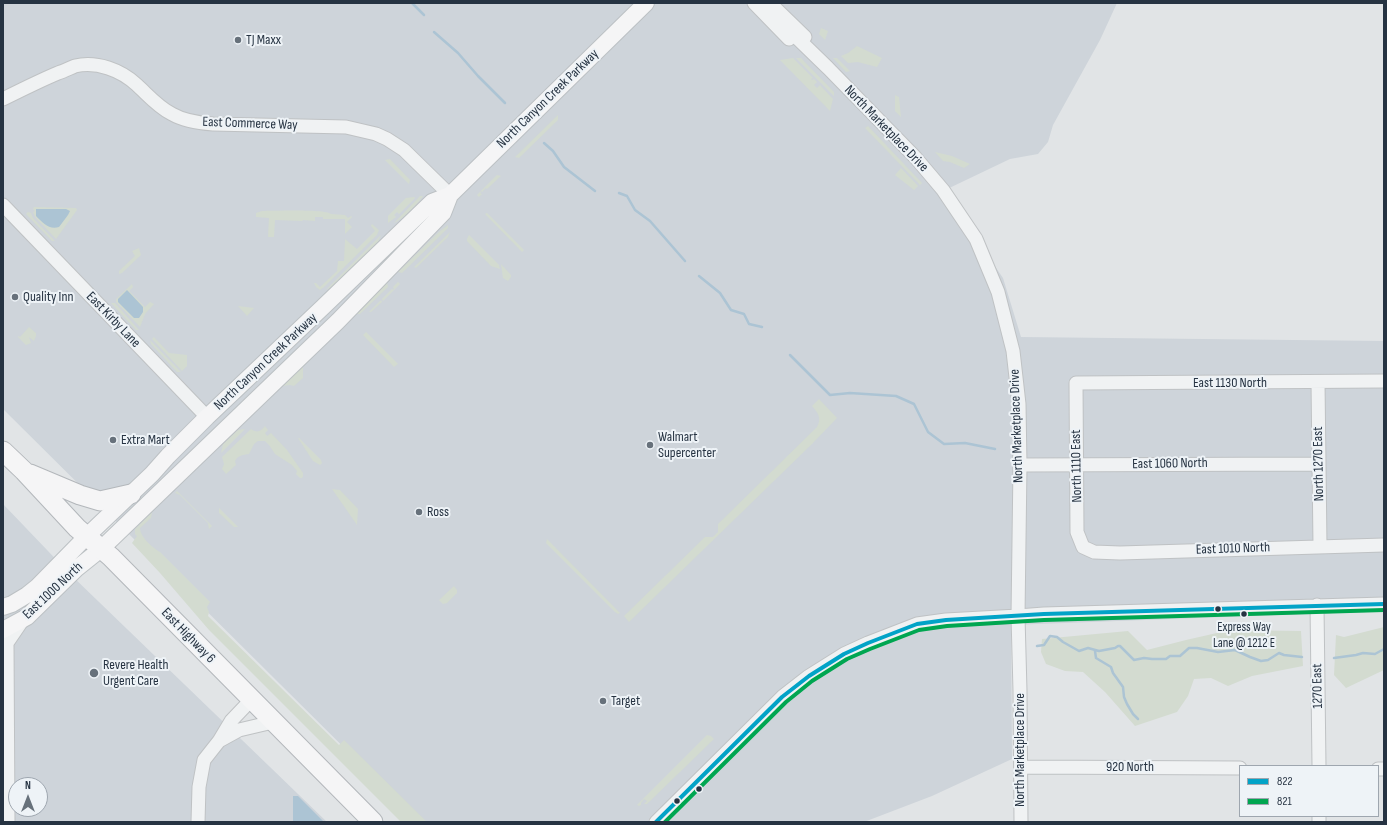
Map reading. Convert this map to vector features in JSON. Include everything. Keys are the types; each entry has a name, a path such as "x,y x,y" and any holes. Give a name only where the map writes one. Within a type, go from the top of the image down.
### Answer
{"highway":[{"name":"East Highway 6","path":"3,451 372,822"},
{"path":"24,471 80,495 100,501 131,494"}],"main road":[{"name":"North Canyon Creek Parkway","path":"87,536 207,417 432,202 450,195 646,3"},
{"name":"North Canyon Creek Parkway","path":"101,549 338,321 443,213 450,195"},
{"path":"255,402 253,391 279,361 281,347"},
{"path":"179,473 183,458 212,429 212,422 207,417"},
{"name":"East 1000 North","path":"3,607 22,598 37,587 87,536"},
{"name":"East 1000 North","path":"4,638 76,569 101,549"}],"street":[{"name":"North Marketplace Drive","path":"754,3 784,34 787,32 793,34 828,68 915,157 943,190 976,239 998,292 1013,351 1019,404 1020,465 1018,616 1021,822"},
{"name":"North Marketplace Drive","path":"770,3 790,21 825,58 828,68"},
{"name":"East Commerce Way","path":"3,99 75,66 93,65 107,67 130,79 151,100 172,114 191,122 213,124 346,127 376,134 388,139 404,150 450,195"},
{"name":"East Kirby Lane","path":"3,205 207,417"},
{"name":"East 1130 North","path":"1076,384 1384,381"},
{"name":"North 1270 East","path":"1318,382 1320,546"},
{"name":"North 1110 East","path":"1076,384 1077,532 1083,547"},
{"name":"East 1060 North","path":"1020,465 1319,464"},
{"name":"East 1010 North","path":"1083,547 1094,552 1120,553 1384,544"},
{"path":"656,822 782,697 809,676 868,643 917,624 946,620 1052,613 1384,604"},
{"name":"1270 East","path":"1317,606 1319,765"},
{"path":"4,638 8,822"},
{"path":"198,822 199,787 204,760 219,741 231,721 251,700"},
{"path":"219,741 239,730 273,722"},
{"name":"920 North","path":"1020,767 1239,768"}],"shaded area":[{"path":"3,3 1117,3 1100,40 1053,125 1048,142 1038,154 1010,159 943,191 1003,278 1021,337 1384,341 1384,611 1011,625 1012,759 932,796 864,822 419,822 3,409"},
{"path":"821,28 828,31 825,40 819,34"},
{"path":"857,46 882,58 877,67 858,62 848,63 841,56"},
{"path":"793,58 813,78 811,79 812,80 814,79 817,82 814,85 817,88 820,85 833,99 830,111 780,60"},
{"path":"796,58 801,58 834,92 834,96"},
{"path":"833,58 837,58 850,71 846,72"},
{"path":"895,95 899,97 901,117 895,111"},
{"path":"558,115 558,120 519,158 515,157"},
{"path":"868,126 922,183 920,185 865,128"},
{"path":"935,152 952,156 970,164 964,168 950,162 943,161"},
{"path":"390,159 410,180 409,184 385,160"},
{"path":"901,168 918,186 914,190 895,175"},
{"path":"497,175 501,176 487,189 486,188 483,192 482,191 480,193 482,194 479,197 477,195"},
{"path":"420,196 423,196 414,207 401,219 394,223"},
{"path":"406,198 415,198 399,214 397,212 394,215 396,217 388,223 388,216"},
{"path":"34,207 76,208 77,210 56,239 35,217 33,212 35,211 33,209"},
{"path":"262,211 319,211 345,215 348,218 351,216 352,217 347,222 352,227 345,234 345,219 323,219 323,217 315,217 315,221 275,220 274,237 268,237 269,218 256,217 256,213"},
{"path":"28,212 31,213 33,218 55,241 52,241 26,214"},
{"path":"487,213 524,250 522,252 485,214"},
{"path":"372,224 379,230 377,235 324,287 320,290 316,287 314,283 320,287 337,271 338,261 344,261 345,239 357,249 375,231 371,226"},
{"path":"448,225 448,228 402,273 398,272 440,231"},
{"path":"450,232 448,237 416,268 414,267"},
{"path":"381,235 378,242 352,268 326,290"},
{"path":"469,235 499,265 500,269 491,266 467,241"},
{"path":"139,248 141,255 122,273 119,274 119,271 135,256 132,251"},
{"path":"501,264 511,275 508,281 503,278"},
{"path":"387,282 388,287 360,314 356,314"},
{"path":"398,282 400,284 383,301 382,299 392,289 394,289 393,287"},
{"path":"132,284 133,287 129,291 145,307 150,302 154,304 145,314 140,327 116,302 116,299"},
{"path":"381,300 382,302 371,312 369,312"},
{"path":"111,303 115,303 139,330 136,330"},
{"path":"238,306 254,308 247,316"},
{"path":"29,327 36,333 36,336 34,341 29,337 31,343 26,345 18,336 20,337"},
{"path":"366,332 398,364 394,367 363,335"},
{"path":"154,337 169,353 187,355 187,366 182,371 152,339"},
{"path":"150,340 181,372 177,372 151,344"},
{"path":"303,365 303,378 294,386 282,386"},
{"path":"819,399 837,418 629,622 624,616 705,537 713,537 718,532 718,524 817,427 819,416 812,406"},
{"path":"265,426 268,430 265,433 267,436 271,433 287,450 303,473 302,478 296,474 297,471 292,465 275,454 265,441 258,441 254,444 249,454 238,458 235,461 236,465 226,474 222,469 224,464 222,457 251,429 258,431 262,430"},
{"path":"245,429 221,453 223,444 238,430"},
{"path":"298,438 321,460 322,463 320,465 313,461"},
{"path":"332,489 340,490 358,509 357,525"},
{"path":"177,491 212,526 209,529 208,523 180,495 175,493"},
{"path":"3,504 70,574 327,822 7,822 3,622"},
{"path":"219,508 238,527 234,527 219,513"},
{"path":"152,512 151,518 140,528 142,535 147,542 160,552 210,602 207,607 209,612 208,616 339,745 344,740 427,822 401,822 209,630 132,543 137,536 135,534 135,529"},
{"path":"547,539 620,613 618,614 615,612 546,543"},
{"path":"454,586 457,593 447,603 443,604 439,600"},
{"path":"1384,627 1384,670 1346,688 1334,675 1336,635 1344,637"},
{"path":"1230,630 1301,631 1303,666 1252,676 1228,686 1211,678 1194,679 1188,696 1177,712 1135,726 1105,692 1083,672 1065,671 1046,664 1041,652 1042,639 1128,631 1147,650"},
{"path":"707,735 714,739 647,804 644,804 647,801 644,799 641,805 637,805"}],"water":[{"path":"36,209 66,209 70,211 59,227 52,228 36,216"},
{"path":"127,290 143,307 143,312 139,318 134,318 118,302 118,299"},
{"path":"293,796 298,796 324,822 293,822"}],"waterway":[{"path":"412,3 424,15"},
{"path":"434,32 458,53 505,103"},
{"path":"544,143 553,151 564,167 595,191"},
{"path":"619,193 627,196 635,210 650,221 685,261"},
{"path":"699,276 720,293 731,310 744,314 749,324 762,327"},
{"path":"790,355 830,395 850,393 896,396 914,404 928,432 944,444 965,443 995,449"},
{"path":"1037,646 1044,645 1050,636 1057,637 1079,651 1088,648 1099,651 1120,646 1134,660 1144,658 1166,659 1170,656 1180,656 1189,648 1218,652 1235,650 1261,661 1268,660 1279,653 1302,657"},
{"path":"1334,658 1363,653 1375,654 1384,649"},
{"path":"1095,651 1096,658 1111,667 1113,673 1123,687 1124,697 1127,704 1138,719"}],"transit line":[{"name":"822","path":"656,822 782,697 809,676 844,654 917,624 946,620 1044,614 1384,604"},
{"name":"821","path":"665,822 786,702 812,681 847,659 919,630 947,626 1044,620 1384,610"}],"place":[{"name":"TJ Maxx","path":"238,40"},
{"name":"Quality Inn","path":"15,297"},
{"name":"Extra Mart","path":"113,440"},
{"name":"Walmart Supercenter","path":"650,445"},
{"name":"Ross","path":"419,512"},
{"name":"Express Way Lane @ 1212 E","path":"1244,614"},
{"name":"Revere Health Urgent Care","path":"94,673"},
{"name":"Target","path":"603,701"}]}
